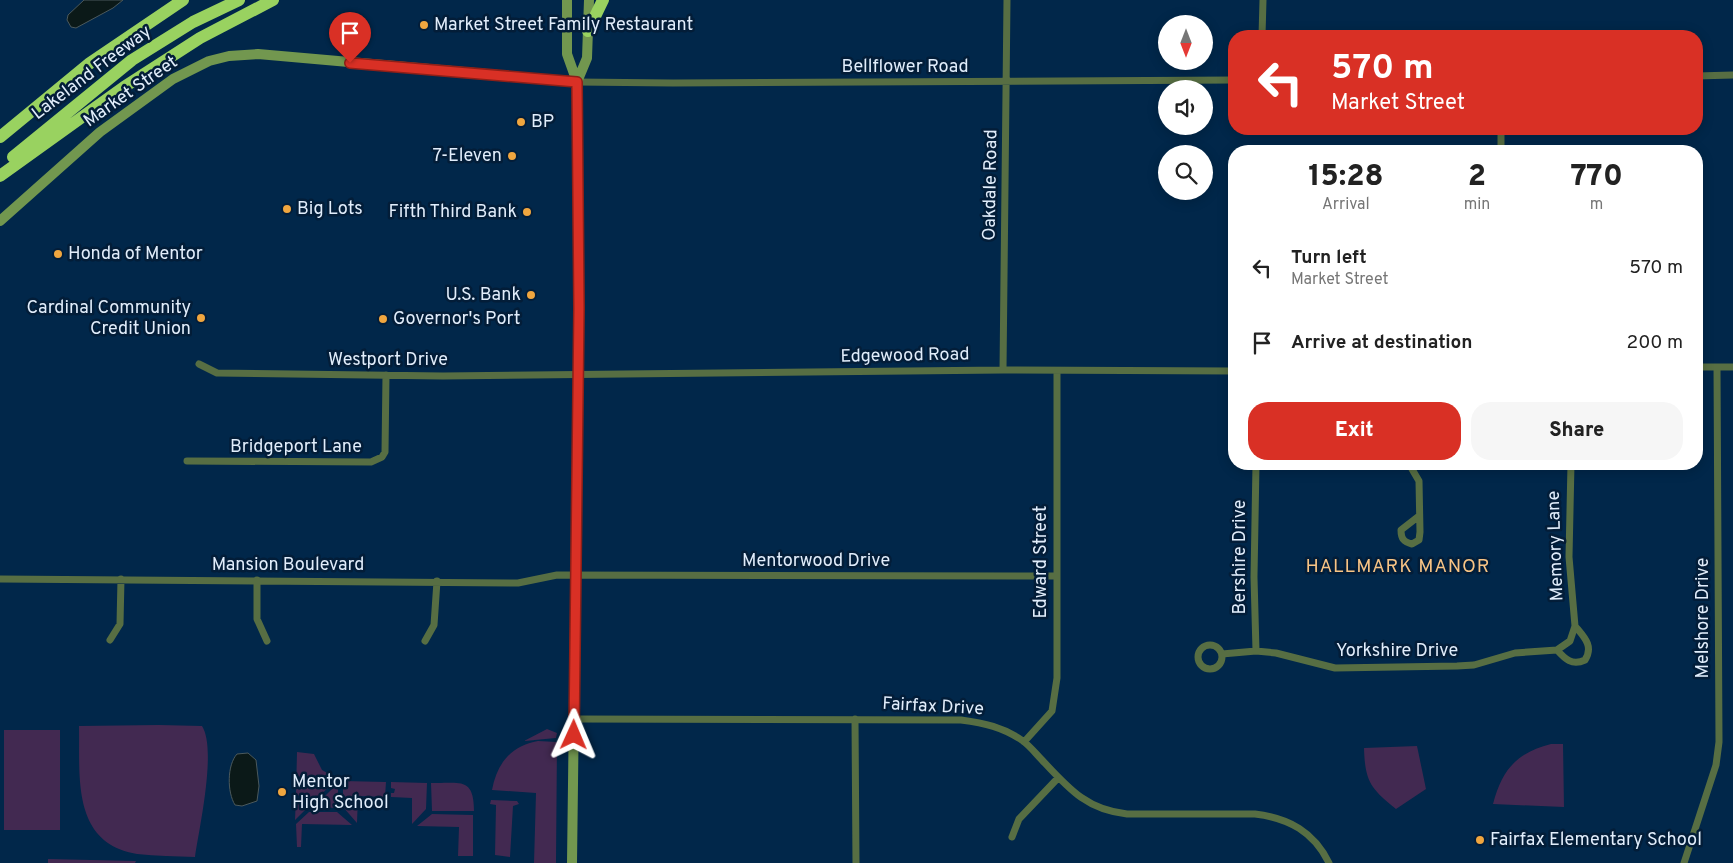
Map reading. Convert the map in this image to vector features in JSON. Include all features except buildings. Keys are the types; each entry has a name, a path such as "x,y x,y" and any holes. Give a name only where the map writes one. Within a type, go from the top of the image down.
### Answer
{"highway":[{"name":"Lakeland Freeway","path":"0,137 90,63 135,30 184,0"},
{"name":"Lakeland Freeway","path":"0,169 43,131 132,60 193,22 239,0"},
{"path":"0,176 124,86 200,38 273,0"},
{"path":"588,30 603,0"}],"main road":[{"path":"567,0 567,54 577,82 578,375 572,863"},
{"path":"577,82 587,58 589,0"},
{"name":"Market Street","path":"0,221 100,132 173,79 209,60 229,56 258,54 577,82"}],"street":[{"name":"Oakdale Road","path":"1003,370 1007,0"},
{"path":"1262,30 1263,0"},
{"path":"1703,76 1733,75"},
{"name":"Bellflower Road","path":"577,82 1228,80"},
{"name":"Westport Drive","path":"200,364 217,373 578,375"},
{"name":"Melshore Drive","path":"1684,863 1716,765 1719,742 1717,367"},
{"path":"1703,368 1733,367"},
{"name":"Edgewood Road","path":"578,375 1003,370 1057,372 1228,371"},
{"name":"Edward Street","path":"1024,742 1052,711 1057,678 1057,372"},
{"name":"Bridgeport Lane","path":"187,461 371,462 377,460 385,452 386,375"},
{"name":"Bershire Drive","path":"1256,470 1254,577 1256,651"},
{"path":"1415,470 1419,481 1419,516"},
{"name":"Memory Lane","path":"1570,470 1569,557 1575,626 1570,641 1557,650 1567,660 1573,662 1585,660 1590,650 1575,626"},
{"name":"Mansion Boulevard","path":"0,579 518,582 545,576 576,576"},
{"name":"Mentorwood Drive","path":"576,576 1056,576"},
{"path":"110,640 120,624 121,579"},
{"path":"257,580 257,619 267,641"},
{"path":"425,641 434,625 437,582"},
{"name":"Yorkshire Drive","path":"1222,654 1256,651 1276,653 1335,668 1474,665 1515,653 1557,650"},
{"name":"Fairfax Drive","path":"575,719 961,720 990,724 1024,742 1076,795 1093,807 1109,812 1142,815 1255,814 1284,820 1308,833 1323,851 1329,863"},
{"path":"855,719 856,863"},
{"path":"1012,837 1019,819 1058,778"}],"shaded area":[{"path":"84,0 123,0 113,8 76,28 71,27 67,20 68,15"},
{"path":"79,726 202,726 206,737 208,752 206,790 195,857 137,854 116,847 100,836 90,822 84,805 80,786"},
{"path":"547,729 557,733 556,738 524,741"},
{"path":"4,730 60,730 60,830 4,830"},
{"path":"538,741 557,742 556,863 534,863 536,793 492,790 494,780 507,757 520,747"},
{"path":"1551,744 1563,744 1564,807 1493,804 1501,782 1512,765 1528,752"},
{"path":"1417,746 1426,789 1396,809 1380,795 1371,783 1366,768 1364,748"},
{"path":"297,752 314,754 322,770 336,778 309,806 296,793"},
{"path":"248,753 256,760 259,786 257,801 242,806 235,805 229,786 231,765 237,754"},
{"path":"343,781 386,782 385,797 358,796 357,823 343,807"},
{"path":"391,782 427,783 426,809 412,824 412,798 391,797 391,793 394,793 395,789 391,788"},
{"path":"338,783 338,808 314,807"},
{"path":"431,783 457,783 468,787 473,800 474,811 432,811"},
{"path":"296,796 307,808 295,820"},
{"path":"491,800 517,801 519,804 513,806 510,857 495,855 496,805 490,804"},
{"path":"309,812 337,812 352,825 302,824 301,847 297,847 296,824"},
{"path":"432,814 473,815 473,856 458,856 459,827 417,826"},
{"path":"48,859 136,861 135,863 48,863"}],"place":[{"name":"Market Street Family Restaurant","path":"424,25"},
{"name":"BP","path":"521,122"},
{"name":"7-Eleven","path":"512,156"},
{"name":"Big Lots","path":"287,209"},
{"name":"Fifth Third Bank","path":"527,212"},
{"name":"Honda of Mentor","path":"58,254"},
{"name":"U.S. Bank","path":"531,295"},
{"name":"Cardinal Community Credit Union","path":"201,318"},
{"name":"Governor's Port","path":"383,319"},
{"name":"Mentor High School","path":"282,792"},
{"name":"Fairfax Elementary School","path":"1480,840"}],"district":[{"name":"HALLMARK MANOR","path":"1398,567"}],"route":[{"path":"350,63 577,82 579,308 574,735"}]}
